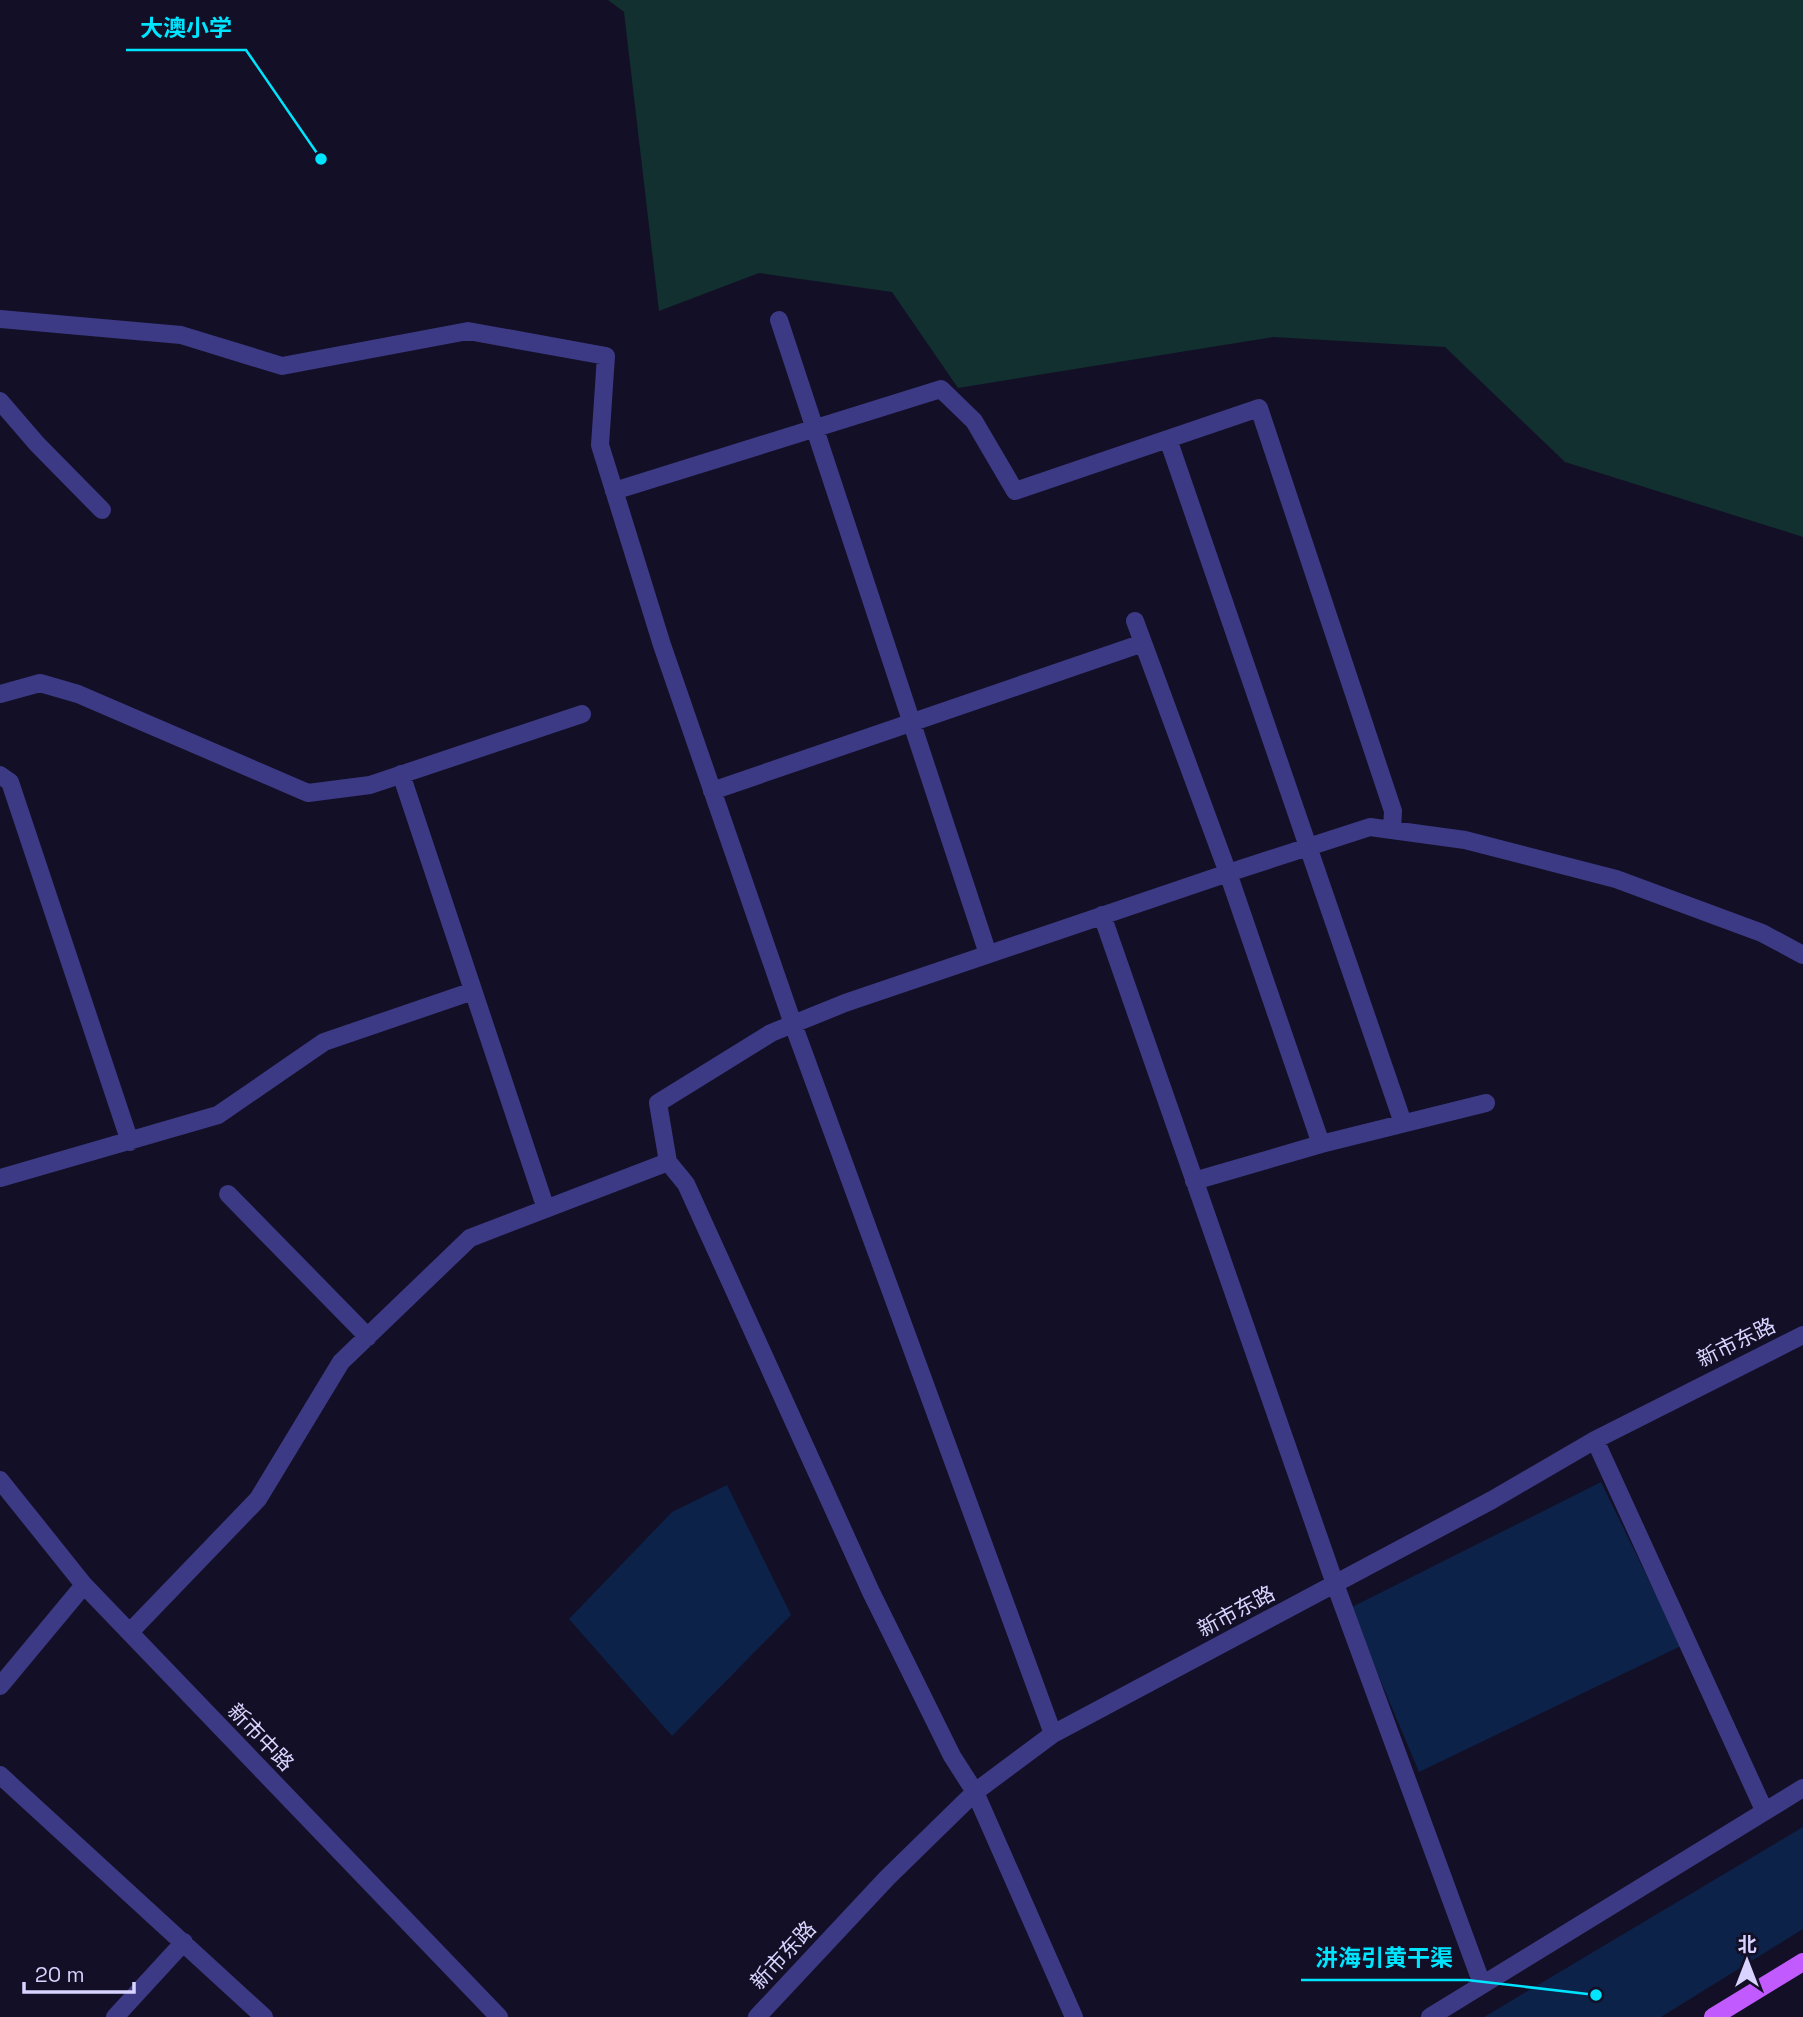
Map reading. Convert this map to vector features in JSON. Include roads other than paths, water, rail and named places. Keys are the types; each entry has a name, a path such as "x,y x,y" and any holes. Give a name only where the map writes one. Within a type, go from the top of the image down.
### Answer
{"main road":[{"path":"1713,2017 1803,1962"}],"street":[{"path":"0,319 181,335 282,366 468,331 606,356 600,445 662,645 793,1024 1053,1734"},
{"path":"779,320 988,954"},
{"path":"614,491 941,389 974,421 1015,491 1259,408 1393,811 1392,830"},
{"path":"0,401 37,444 102,510"},
{"path":"1168,439 1404,1123"},
{"path":"1135,621 1228,873 1321,1144"},
{"path":"712,791 1143,643"},
{"path":"0,694 40,682 78,694 308,793 370,785 582,714"},
{"path":"401,774 546,1209"},
{"path":"0,775 10,782 130,1142"},
{"path":"1074,2017 975,1792 952,1756 871,1592 686,1184 668,1162 658,1103 771,1033 845,1003 1370,827 1465,840 1616,879 1762,933 1803,955"},
{"path":"1102,915 1335,1584 1482,1984"},
{"path":"0,1178 218,1115 324,1042 473,991"},
{"path":"1194,1181 1321,1144 1486,1103"},
{"path":"130,1632 258,1499 341,1362 470,1238 668,1162"},
{"path":"228,1194 368,1337"},
{"name":"新市东路","path":"757,2017 887,1878 975,1792 1053,1734 1492,1500 1595,1440 1803,1335"},
{"path":"1595,1440 1764,1810"},
{"name":"新市中路","path":"0,1480 84,1585 499,2017"},
{"path":"0,1686 84,1585"},
{"path":"0,1775 264,2017"},
{"path":"1430,2017 1803,1788"},
{"path":"115,2017 184,1942"}],"water":[{"path":"1601,1482 1681,1646 1419,1772 1350,1608"},
{"path":"727,1485 791,1615 672,1736 569,1619 672,1512"},
{"path":"1803,1827 1803,1929 1661,2017 1484,2017"}],"place":[{"name":"大澳小学","path":"321,159"},
{"name":"汫海引黄干渠","path":"1596,1995"}]}
